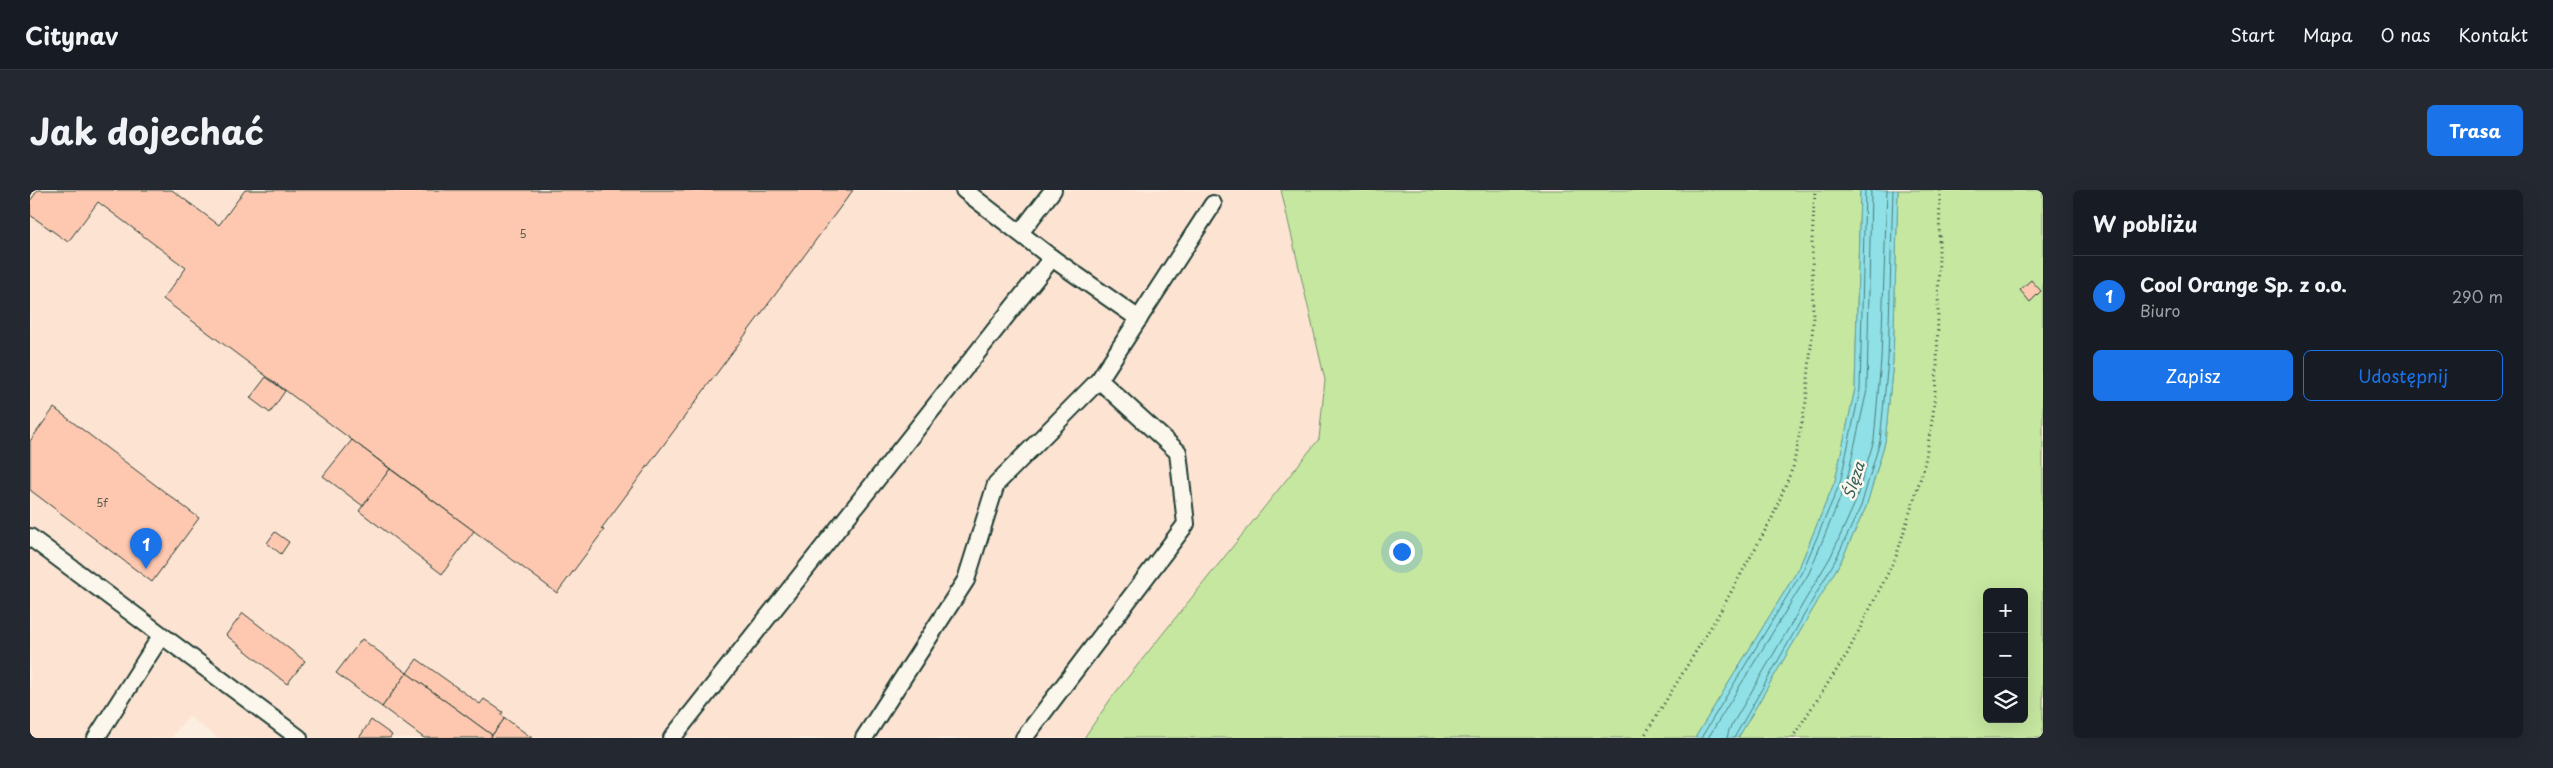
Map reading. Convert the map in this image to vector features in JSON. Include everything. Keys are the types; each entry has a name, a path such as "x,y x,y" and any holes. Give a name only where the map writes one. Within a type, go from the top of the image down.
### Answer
{"lane":[{"path":"964,190 1052,258 1139,319"},
{"path":"1020,233 1050,191"},
{"path":"864,738 966,580 996,484 1099,380 1213,204"},
{"path":"672,738 1052,258"},
{"path":"1024,738 1186,524 1178,452 1099,380"},
{"path":"30,537 299,738"},
{"path":"96,738 161,636"}],"path":[{"path":"1643,738 1720,612 1763,535 1793,467 1806,402 1813,324 1812,240 1815,190"},
{"path":"1792,738 1847,654 1896,557 1924,467 1933,415 1938,369 1940,190"}],"shaded area":[{"path":"30,190 1281,190 1325,380 1319,439 1089,738 218,738 188,716 171,738 30,738"}],"green space":[{"path":"1281,190 1860,190 1855,389 1835,481 1799,568 1695,738 1084,738 1112,697 1319,439 1325,380"},
{"path":"1898,190 2043,190 2043,738 1738,738 1841,561 1866,507 1885,442 1893,361"}],"water":[{"name":"Ślęza","path":"1860,190 1898,190 1893,361 1885,442 1866,507 1841,561 1738,738 1695,738 1799,568 1835,481 1855,389"}],"building":[{"path":"38,190 172,190 219,225 245,190 853,190 601,529 604,530 557,593 163,299 186,268 98,202 68,242 30,215 30,201"},
{"path":"2031,280 2041,291 2030,302 2020,290"},
{"path":"266,377 285,391 270,413 250,398"},
{"path":"54,408 199,518 152,582 30,490 30,441"},
{"path":"352,440 390,469 363,506 323,476"},
{"path":"390,469 474,531 442,574 359,511"},
{"path":"275,532 289,542 281,554 267,543"},
{"path":"243,613 305,661 287,684 226,635"},
{"path":"362,639 407,673 382,707 336,673"},
{"path":"417,659 480,704 484,699 503,712 501,715 505,718 492,735 407,673"},
{"path":"407,673 492,735 490,738 424,738 382,707"},
{"path":"505,718 532,738 490,738"},
{"path":"371,720 392,735 390,738 359,738"}],"place":[{"name":"Cool Orange Sp. z o.o.","path":"146,569"}]}
